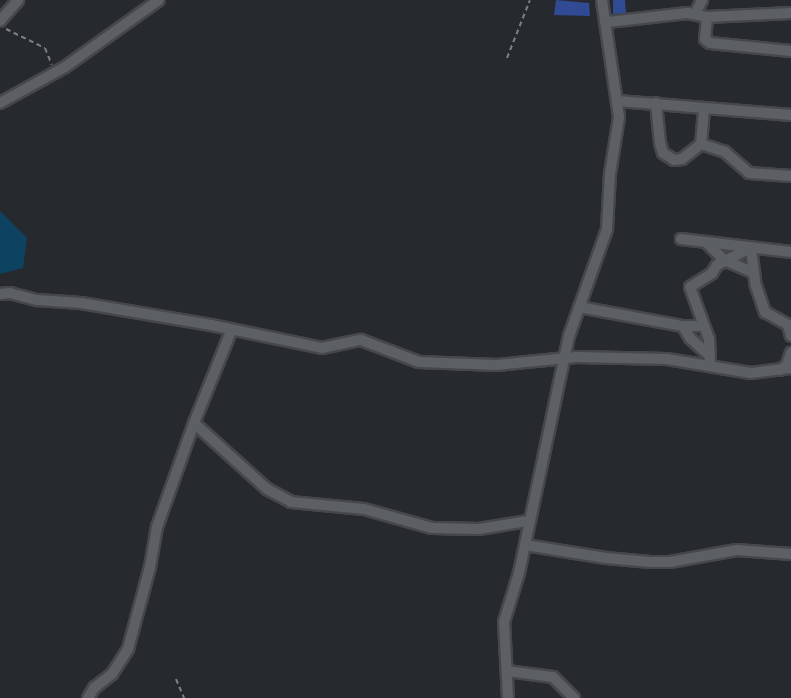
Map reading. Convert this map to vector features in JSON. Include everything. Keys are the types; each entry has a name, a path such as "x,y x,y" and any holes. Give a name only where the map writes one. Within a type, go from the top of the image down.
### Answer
{"street":[{"path":"0,21 19,0"},
{"path":"0,103 55,72 159,0"},
{"path":"508,698 504,622 525,545 569,336 607,229 618,101 611,77 608,22 602,0"},
{"path":"695,14 702,0"},
{"path":"608,22 695,14 707,17 791,13"},
{"path":"707,17 705,39 710,43 791,51"},
{"path":"618,101 791,115"},
{"path":"656,103 656,125 663,153 674,160 682,159 701,144 704,108"},
{"path":"701,144 725,152 749,173 791,176"},
{"path":"681,239 791,252"},
{"path":"706,242 724,260 754,273"},
{"path":"709,360 709,339 690,287 724,260 751,248"},
{"path":"751,248 754,273 765,312 789,324 791,336"},
{"path":"0,294 81,303 232,329 322,348 348,341 372,342 407,359 442,364 497,365 566,359 667,359 709,360 751,373 791,368"},
{"path":"579,307 682,326 704,326"},
{"path":"682,326 709,360"},
{"path":"88,698 93,688 112,674 128,649 150,567 157,527 194,423 232,329"},
{"path":"779,370 787,365 791,353"},
{"path":"194,423 277,497 301,505 364,509 432,528 479,528 528,522"},
{"path":"525,545 639,562 670,562 737,550 791,554"},
{"path":"507,671 553,677 574,698"}],"path":[{"path":"507,58 530,0"},
{"path":"0,26 45,48 55,72"},
{"path":"176,679 184,698"}],"water":[{"path":"0,211 27,238 23,268 0,274"}],"building":[{"path":"556,0 589,3 590,16 554,15"},
{"path":"613,0 625,0 626,13 613,14"}]}
